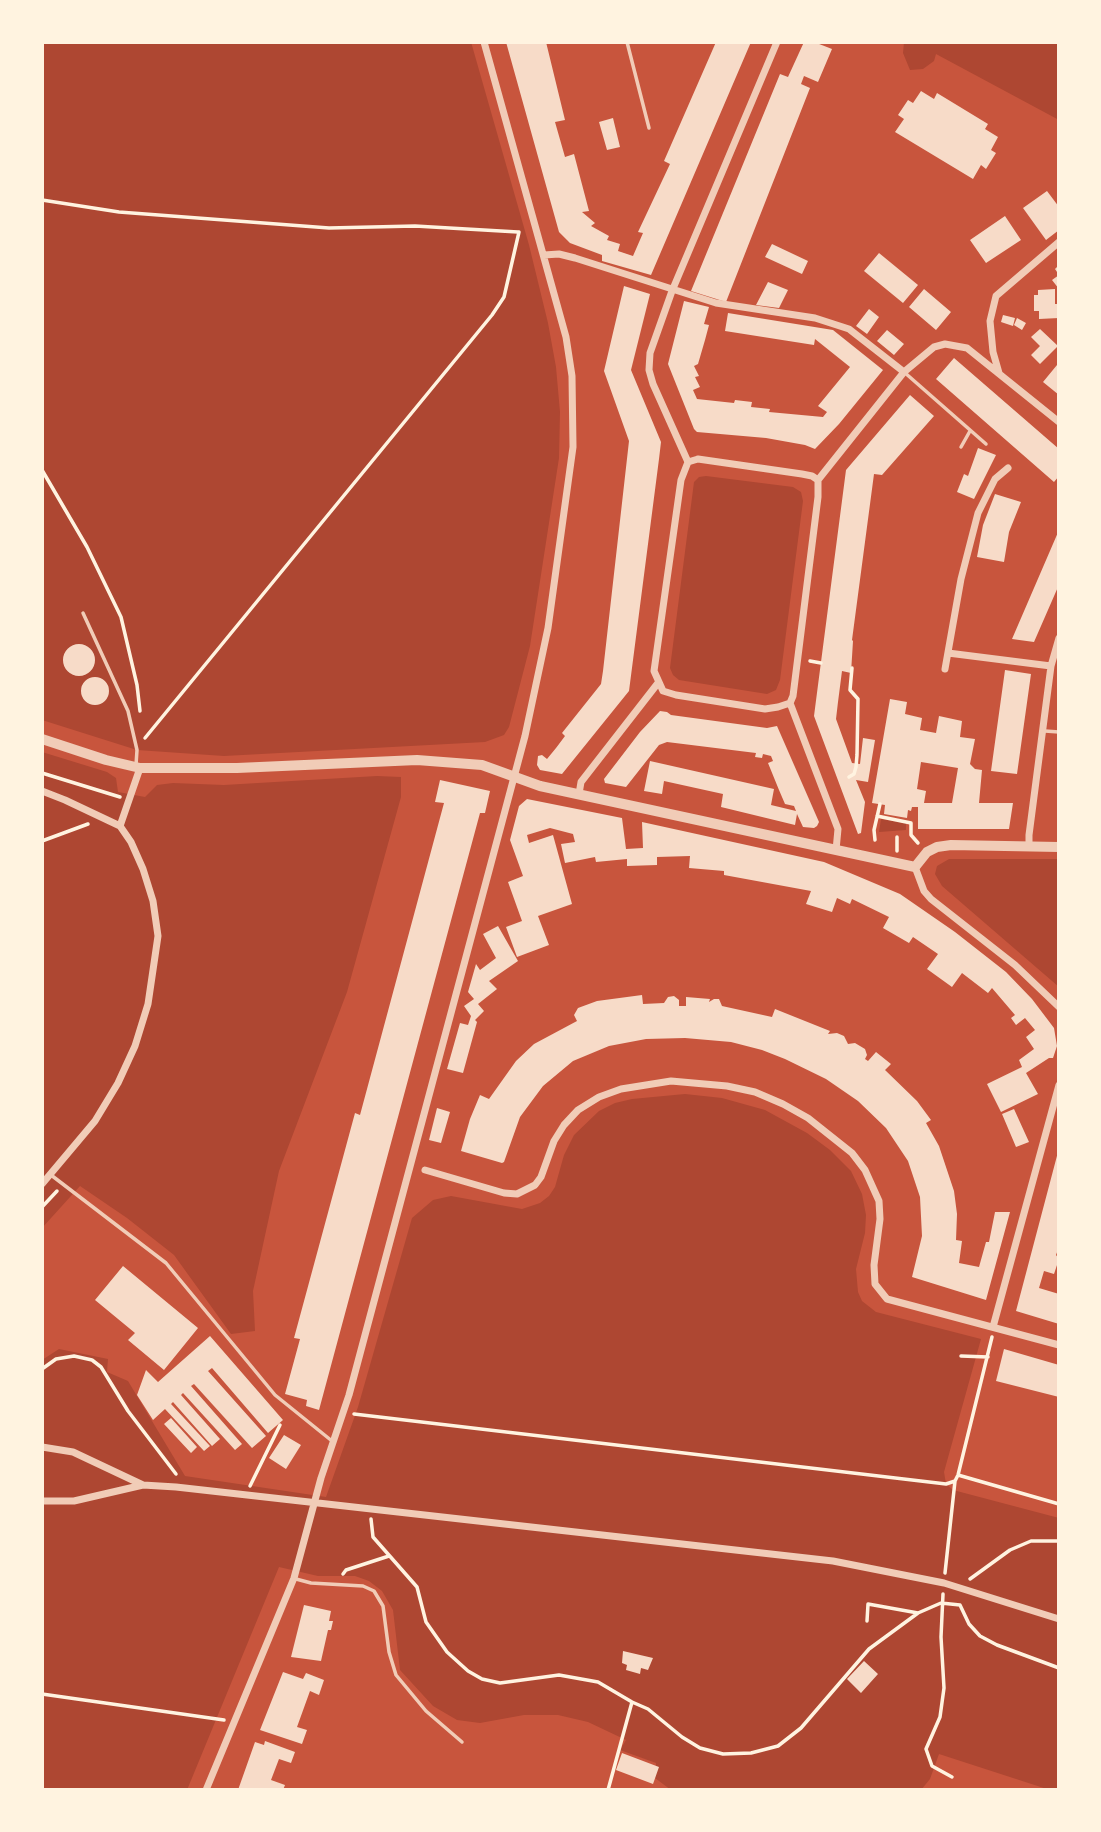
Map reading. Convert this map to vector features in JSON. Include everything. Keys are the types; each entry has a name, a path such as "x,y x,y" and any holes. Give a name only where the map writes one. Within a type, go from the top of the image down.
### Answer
{"street":[{"path":"206,1790 294,1578 314,1503 349,1395 525,737 548,628 573,447 572,376 566,337 484,42"},
{"path":"777,42 672,290 650,353 649,370 653,384 688,462 681,480 654,671 663,691 765,709 790,703"},
{"path":"1001,377 993,352 990,321 996,296 1059,242"},
{"path":"544,255 559,254 575,258 716,303 816,318 849,329 904,372"},
{"path":"836,850 838,829 790,703 818,481 904,372 934,347 945,344 967,348 1059,422"},
{"path":"688,462 698,459 802,474 812,476 818,481"},
{"path":"945,669 961,579 978,513 995,479 1007,468"},
{"path":"1029,847 1051,666 1059,638"},
{"path":"948,653 1051,666"},
{"path":"579,794 582,782 658,683"},
{"path":"42,739 138,767 237,768 440,760 482,765 540,786 915,867"},
{"path":"120,826 138,767"},
{"path":"42,791 120,826 135,851 153,901 158,936 150,994 135,1045 118,1083 95,1121 42,1184"},
{"path":"915,867 927,852 951,845 1059,846"},
{"path":"915,867 924,891 931,899 1015,965 1059,1007"},
{"path":"425,1170 504,1193 517,1194 535,1185 541,1177 554,1142 564,1125 578,1110 599,1097 621,1089 671,1081 727,1086 755,1093 808,1118 852,1153 865,1170 878,1201 880,1219 874,1265 875,1284 887,1299 1059,1345"},
{"path":"993,1327 1056,1108 1059,1086"},
{"path":"42,1447 73,1452 144,1485"},
{"path":"42,1501 74,1501 144,1485 176,1487 833,1561 944,1584 1059,1619"}],"lane":[{"path":"627,42 649,128"},
{"path":"904,372 986,444"},
{"path":"961,447 970,431"},
{"path":"83,613 128,711 138,767"},
{"path":"1042,731 1059,733"},
{"path":"51,1175 166,1263 275,1395 333,1442"},
{"path":"294,1578 311,1583 363,1586 374,1591 383,1606 389,1651 396,1675 426,1710 462,1742"}],"path":[{"path":"42,200 118,212 329,228 415,226 519,232 537,228"},
{"path":"144,740 492,315 504,297 519,232"},
{"path":"42,470 87,547 121,617 137,685 140,713"},
{"path":"849,777 856,767 857,755 858,699 850,690 852,668"},
{"path":"142,726 144,747"},
{"path":"42,773 127,799"},
{"path":"875,841 880,804"},
{"path":"877,816 911,822 911,835 927,852"},
{"path":"42,841 103,817"},
{"path":"42,1208 63,1185"},
{"path":"953,1777 932,1766 926,1749 940,1717 944,1688 941,1603 955,1481 988,1357 993,1327"},
{"path":"42,1369 57,1359 74,1356 93,1360 101,1367 128,1411 176,1475 176,1487"},
{"path":"961,1356 988,1357"},
{"path":"352,1413 852,1474 946,1484 955,1481"},
{"path":"248,1496 250,1485 281,1425"},
{"path":"958,1475 1059,1504"},
{"path":"369,1510 373,1537 417,1587 426,1622 447,1652 468,1671 482,1679 500,1683 559,1675 598,1682 648,1709 700,1748 723,1754 751,1753 778,1746 801,1728 869,1649 918,1613 941,1603 960,1605 969,1624 979,1636 1059,1668"},
{"path":"956,1588 1010,1550 1031,1541 1059,1541"},
{"path":"335,1584 346,1570 389,1556"},
{"path":"867,1621 868,1604 918,1613"},
{"path":"42,1694 234,1722"},
{"path":"608,1790 632,1702"}],"shaded area":[{"path":"42,42 471,42 529,245 548,323 560,412 559,458 530,646 509,727 504,735 485,742 224,756 137,750 42,720"},
{"path":"904,42 1059,42 1059,120 936,54 934,61 923,69 910,70 903,53"},
{"path":"699,477 793,487 801,492 803,501 780,680 776,690 767,694 679,680 670,668 694,482"},
{"path":"42,752 107,772 116,778 118,792 145,797 157,785 173,783 224,785 401,777 401,797 347,992 279,1171 253,1291 255,1331 231,1334 174,1255 80,1186 42,1228"},
{"path":"881,819 906,823 906,830 879,832"},
{"path":"949,859 1059,859 1059,987 942,886 935,874 937,866"},
{"path":"685,1094 722,1098 765,1110 807,1133 830,1150 851,1171 862,1194 866,1215 865,1233 856,1269 858,1292 862,1301 876,1312 981,1339 944,1472 946,1484 953,1490 1059,1518 1059,1790 1050,1790 939,1754 930,1779 921,1790 671,1790 655,1778 656,1763 620,1750 626,1740 588,1722 558,1715 524,1715 480,1723 457,1720 433,1706 400,1670 393,1610 382,1591 369,1581 355,1576 318,1576 279,1567 187,1790 42,1790 42,1360 59,1349 108,1359 107,1372 128,1381 185,1476 326,1497 358,1407 412,1218 433,1200 451,1196 522,1209 540,1203 555,1187 564,1155 574,1135 599,1111 632,1099"}],"building":[{"path":"506,42 546,42 565,120 555,122 565,157 574,154 589,211 582,212 595,223 591,226 609,236 607,240 620,244 618,251 633,256 643,233 638,232 670,164 664,161 716,42 751,42 651,275 602,261 602,255 570,243 559,232"},
{"path":"804,42 814,42 832,49 818,82 804,76 801,84 810,88 726,302 691,291 780,74 788,77"},
{"path":"921,91 934,99 937,93 988,124 985,129 998,137 991,150 996,153 986,169 981,165 973,179 895,132 904,119 898,115 908,100 913,103"},
{"path":"613,118 620,147 607,150 599,122"},
{"path":"1047,191 1059,207 1059,230 1046,240 1023,208"},
{"path":"1005,216 1021,240 986,263 970,240"},
{"path":"772,244 808,261 802,274 765,257"},
{"path":"879,253 918,285 903,303 864,271"},
{"path":"1059,275 1059,289 1052,280"},
{"path":"768,282 788,290 779,308 756,305"},
{"path":"624,286 650,294 631,370 661,442 659,459 629,691 562,774 540,770 537,765 538,756 542,755 547,759 556,748 565,736 562,733 601,684 603,671 629,441 604,371"},
{"path":"924,289 951,312 936,330 909,307"},
{"path":"1055,289 1059,318 1039,319 1039,311 1034,311 1034,295 1038,295 1038,290"},
{"path":"684,301 709,307 704,324 709,325 698,364 694,366 700,387 693,390 697,399 752,402 751,407 770,409 769,412 823,417 827,412 818,406 850,367 815,339 814,345 725,331 728,313 833,330 883,370 815,449 766,438 697,432 668,364"},
{"path":"869,309 879,317 867,334 856,326"},
{"path":"1003,315 1015,318 1013,326 1001,322"},
{"path":"1017,318 1026,323 1022,330 1014,325"},
{"path":"1040,329 1058,346 1040,364 1031,355 1040,346 1031,337"},
{"path":"887,330 904,344 894,355 877,341"},
{"path":"954,358 1059,449 1059,476 1054,482 936,379"},
{"path":"1057,365 1059,366 1059,395 1043,382"},
{"path":"910,395 934,416 882,475 874,474 852,640 851,673 842,671 838,702 836,719 852,763 860,764 863,738 875,740 868,782 856,780 865,802 861,833 858,834 814,716 846,470"},
{"path":"978,448 996,455 974,499 957,492 964,474 968,476"},
{"path":"995,494 1021,502 1009,532 1004,562 977,557 983,525"},
{"path":"1059,530 1058,587 1034,642 1012,639"},
{"path":"79,644 90,649 95,660 90,671 79,676 68,671 63,660 68,649"},
{"path":"1005,670 1031,674 1017,774 991,771"},
{"path":"95,677 105,681 109,691 105,701 95,705 85,701 81,691 85,681"},
{"path":"890,699 907,702 905,714 922,718 920,730 936,733 939,716 962,721 960,737 975,739 970,764 975,769 982,770 979,803 1013,803 1009,829 918,829 918,807 908,810 907,818 884,814 885,805 872,803","holes":["921,762 958,768 952,803 924,803 926,791 917,789"]},
{"path":"660,711 671,715 767,728 777,726 819,822 817,826 803,827 797,814 795,825 721,807 723,794 664,781 662,794 644,791 650,761 774,789 771,805 796,811 794,806 785,804 768,763 773,761 771,756 763,754 762,758 755,757 756,753 667,742 659,745 626,787 605,783 604,779"},
{"path":"440,780 490,791 485,813 480,813 319,1410 306,1406 307,1400 285,1394 300,1339 294,1338 355,1113 360,1115 444,803 435,802"},
{"path":"527,799 622,818 626,849 643,848 642,822 824,862 900,894 1006,972 1032,999 1054,1028 1057,1046 1053,1058 1026,1073 1038,1094 1001,1112 987,1084 1022,1067 1019,1060 1034,1049 1026,1037 1035,1030 1025,1018 1016,1025 1011,1018 1015,1015 992,988 988,993 962,973 952,987 927,969 938,954 913,937 909,943 883,928 889,917 852,899 850,904 837,898 832,912 806,904 811,891 724,875 724,871 689,868 690,856 657,857 657,865 627,866 627,859 596,862 595,857 565,863 561,844 575,842 573,834 550,828 527,835 529,843 553,835 572,904 538,916 549,945 517,957 506,927 522,921 508,882 523,876 510,840 519,806"},
{"path":"498,926 518,961 489,981 497,989 478,1004 484,1011 475,1020 477,1022 463,1073 447,1069 460,1023 468,1025 471,1016 464,1006 474,999 468,992 476,964 480,970 496,958 483,934"},
{"path":"642,995 643,1004 664,1003 668,997 674,996 679,1000 679,1006 686,1006 686,997 710,999 709,1002 719,999 722,1006 772,1017 775,1009 830,1031 828,1034 837,1033 844,1036 848,1044 855,1043 865,1049 865,1059 868,1061 876,1052 891,1064 885,1070 917,1101 931,1120 926,1123 939,1146 954,1191 956,1240 962,1241 959,1263 979,1267 986,1242 989,1242 995,1212 1010,1212 986,1300 912,1277 922,1236 920,1197 908,1161 886,1128 858,1101 826,1079 762,1050 731,1042 685,1038 646,1039 609,1046 573,1061 543,1086 520,1117 504,1162 461,1151 480,1095 489,1099 516,1061 534,1044 577,1021 574,1015 578,1008 597,1001"},
{"path":"437,1108 450,1112 441,1143 429,1140"},
{"path":"1014,1109 1029,1142 1016,1147 1002,1114"},
{"path":"1058,1152 1059,1247 1056,1255 1059,1259 1054,1274 1044,1271 1039,1288 1059,1294 1059,1324 1016,1311"},
{"path":"123,1266 198,1328 164,1370 128,1340 135,1333 95,1300"},
{"path":"210,1336 283,1420 268,1433 212,1368 208,1371 266,1436 252,1448 194,1384 191,1386 242,1444 235,1450 183,1393 181,1395 220,1439 212,1446 173,1402 171,1404 210,1446 204,1451 165,1409 153,1420 137,1395 146,1370 158,1382"},
{"path":"1004,1349 1059,1365 1059,1397 996,1381"},
{"path":"171,1418 197,1447 191,1453 164,1424"},
{"path":"284,1435 301,1445 286,1469 269,1458"},
{"path":"304,1605 331,1611 329,1621 333,1621 331,1630 328,1630 321,1661 291,1657"},
{"path":"623,1651 653,1658 648,1670 641,1668 640,1674 626,1670 627,1665 622,1663"},
{"path":"864,1661 878,1674 861,1693 847,1679"},
{"path":"283,1672 303,1679 306,1673 324,1680 319,1695 310,1691 297,1727 307,1730 302,1744 260,1730"},
{"path":"265,1741 295,1752 291,1763 279,1759 271,1780 285,1785 283,1790 238,1790 255,1742 264,1745"},
{"path":"622,1753 659,1767 653,1784 616,1770"}]}
